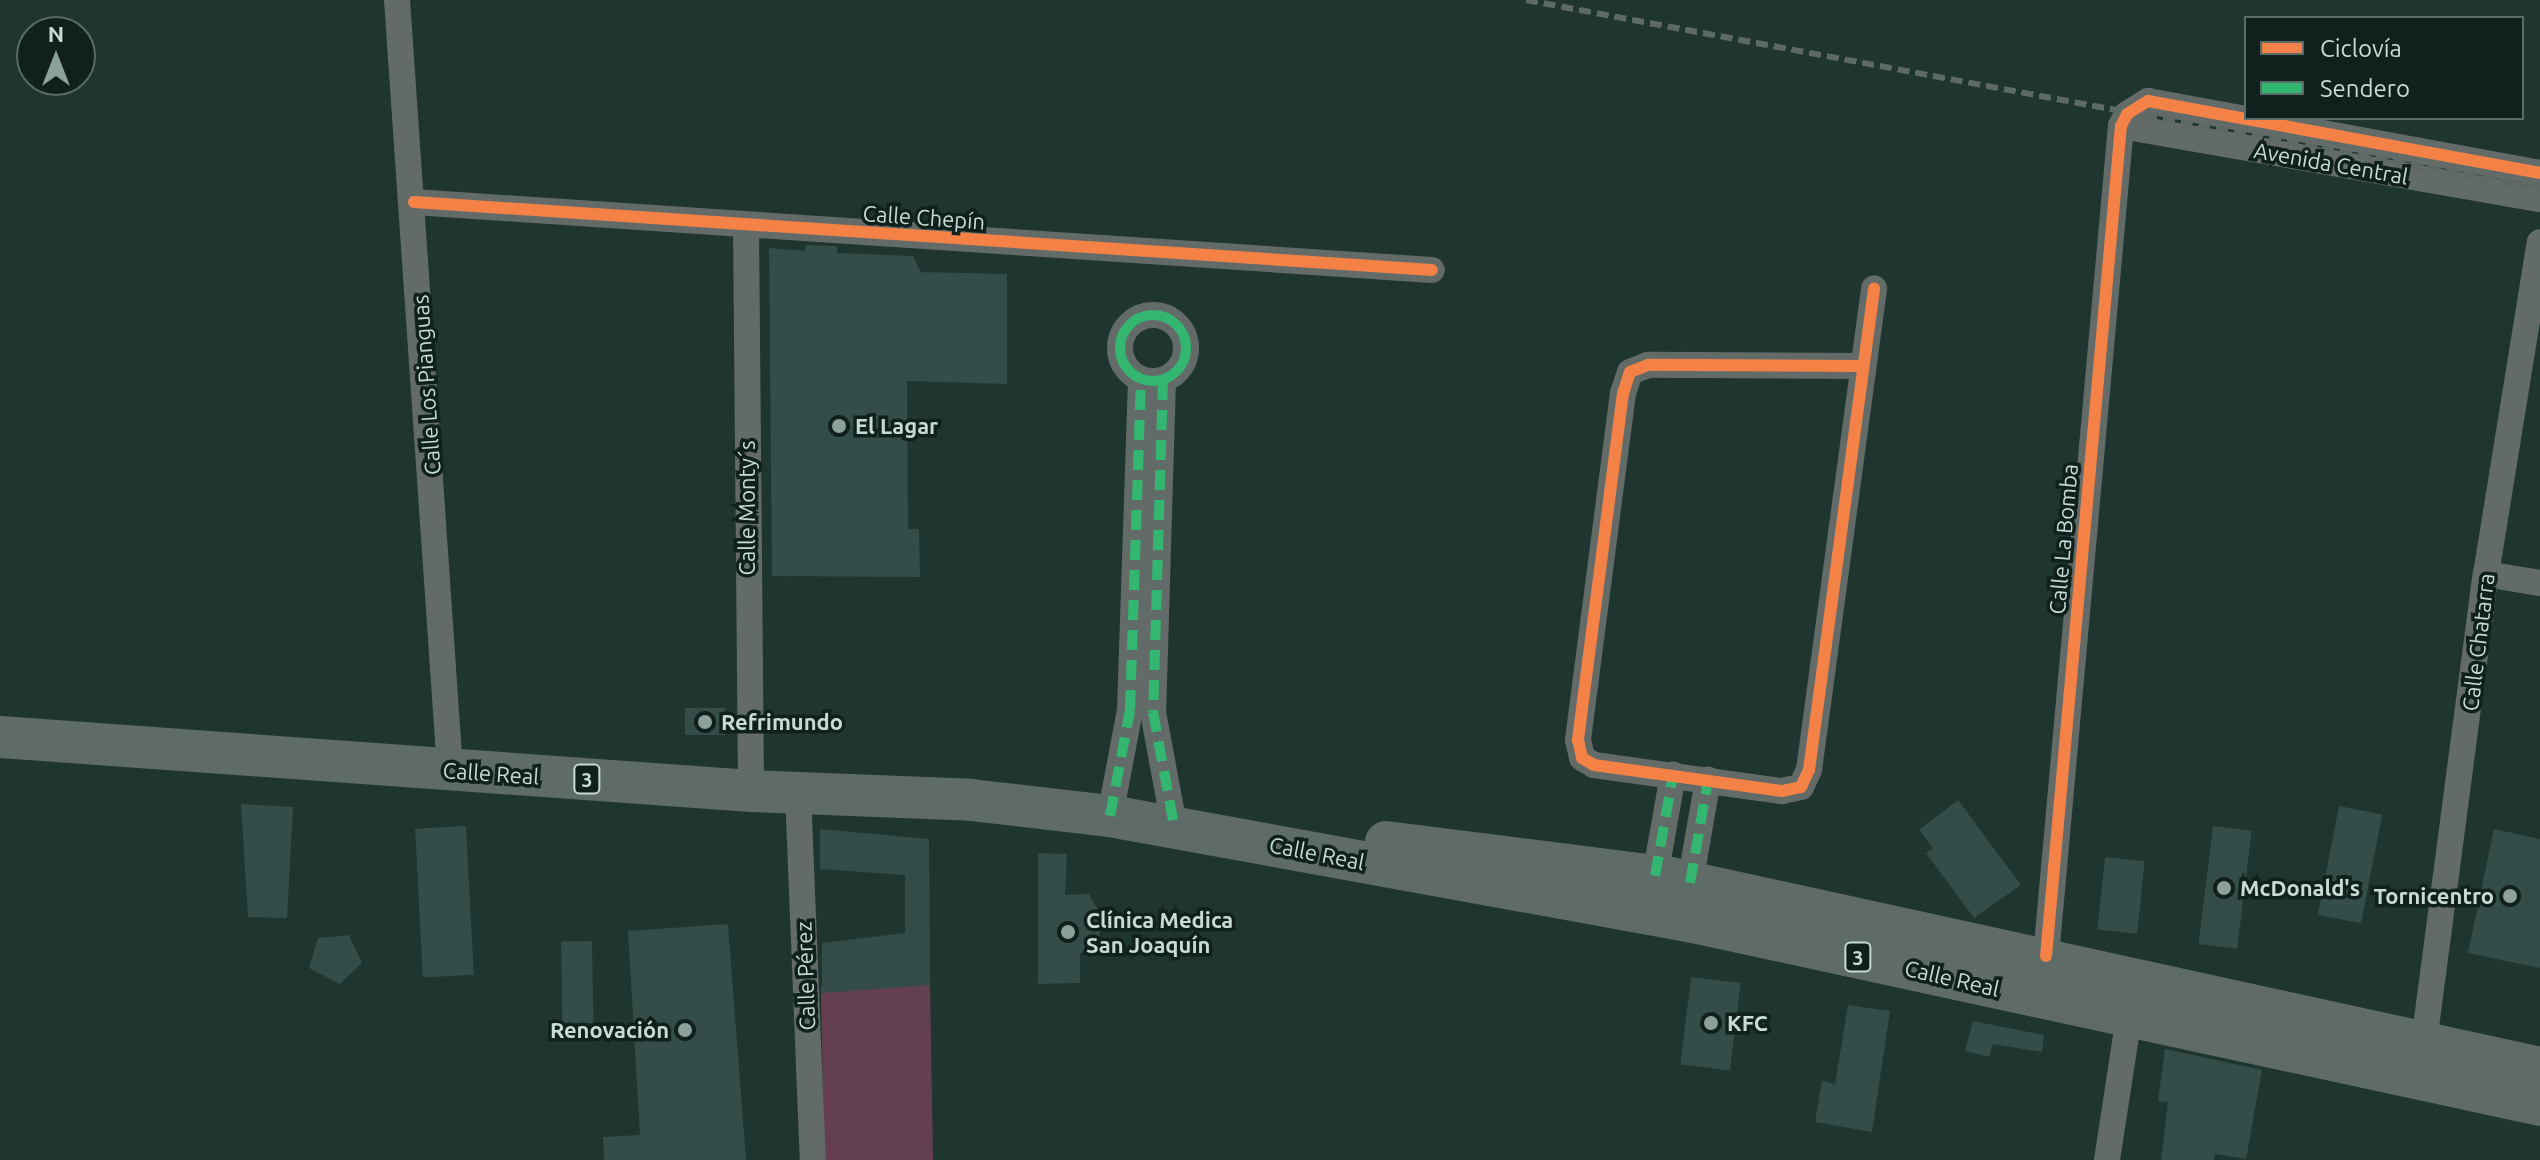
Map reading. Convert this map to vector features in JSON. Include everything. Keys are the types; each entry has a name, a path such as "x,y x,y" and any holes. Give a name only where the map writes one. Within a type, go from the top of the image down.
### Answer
{"main road":[{"name":"Calle Real","path":"0,737 751,791 971,800 1174,825 1894,965 2540,1105"},
{"name":"Calle Real","path":"1174,825 1449,848 1672,879 2046,956 2277,1011 2540,1068"},
{"path":"1894,965 1966,960 2021,970 2036,968 2046,956 2062,980 2117,999 2129,1017 2146,1003 2236,1014 2277,1011"},
{"path":"2324,1056 2367,1050 2413,1054 2424,1042 2446,1066 2518,1082 2540,1093"}],"street":[{"name":"Calle Los Pianguas","path":"397,0 414,202 450,770"},
{"name":"Avenida Central","path":"2244,119 2148,101 2127,114 2121,126 2540,199"},
{"name":"Avenida Central","path":"2251,120 2540,173"},
{"name":"Calle La Bomba","path":"2046,956 2121,126"},
{"name":"Calle Chepín","path":"414,202 1432,270"},
{"name":"Calle Monty´s","path":"746,225 751,791"},
{"name":"Calle Chatarra","path":"2424,1042 2486,574 2540,242"},
{"path":"1863,366 1648,365 1630,372 1623,393 1578,740 1582,758 1594,765 1782,791 1801,787 1809,770 1874,288"},
{"path":"1110,816 1142,711 1152,380"},
{"path":"2486,574 2540,583"},
{"path":"1142,711 1174,825"},
{"path":"1672,879 1673,775"},
{"path":"1672,879 1708,780"},
{"name":"Calle Pérez","path":"798,792 813,1160"},
{"path":"2107,1160 2129,1017"}],"shaded area":[{"path":"930,985 933,1160 824,1160 821,987"}],"building":[{"name":"El Lagar","path":"805,245 837,246 837,253 913,256 921,272 1007,274 1007,384 907,381 908,529 919,529 920,577 772,576 769,248 805,251"},
{"name":"Refrimundo","path":"685,708 725,708 725,735 685,735"},
{"path":"1958,800 2021,885 1974,918 1926,853 1933,848 1919,830"},
{"path":"241,804 293,807 287,918 248,917"},
{"path":"2339,806 2382,814 2361,923 2318,915"},
{"path":"466,826 474,975 423,977 415,829"},
{"name":"McDonald's","path":"2213,826 2252,831 2237,949 2198,944"},
{"path":"820,829 929,839 930,985 822,993 822,943 905,933 905,875 820,869"},
{"name":"Tornicentro","path":"2494,829 2540,839 2540,968 2468,953"},
{"name":"Clínica Medica San Joaquín","path":"1038,853 1067,854 1065,895 1089,894 1099,912 1100,953 1080,953 1080,983 1038,984"},
{"path":"2105,857 2145,861 2137,934 2097,930"},
{"name":"Renovación","path":"728,924 746,1160 604,1160 603,1137 640,1135 628,931"},
{"path":"349,935 362,963 340,984 309,968 318,938"},
{"path":"592,941 593,1023 562,1024 561,942"},
{"name":"KFC","path":"1691,977 1741,983 1730,1070 1680,1064"},
{"path":"1848,1005 1890,1011 1872,1132 1815,1122 1822,1081 1835,1084"},
{"path":"1973,1021 2044,1035 2042,1052 1993,1044 1989,1057 1965,1051"},
{"path":"2165,1049 2262,1070 2246,1159 2215,1154 2214,1160 2161,1160 2168,1102 2158,1101"}],"railway":[{"path":"1526,0 2540,189"}],"marked path":[{"path":"1159,315 1177,324 1184,335 1186,348 1184,361 1177,372 1166,379 1147,381 1129,372 1122,361 1120,342 1129,324 1140,317 1159,315"},
{"path":"1110,816 1130,710 1141,379"},
{"path":"1163,380 1153,712 1174,825"},
{"path":"1655,876 1673,775"},
{"path":"1690,883 1708,780"}],"cycle path":[{"path":"2046,956 2121,126 2127,114 2148,101 2244,119"},
{"path":"2251,120 2540,173"},
{"path":"414,202 1432,270"},
{"path":"1863,366 1648,365 1630,372 1623,393 1578,740 1582,758 1594,765 1782,791 1801,787 1809,770 1874,288"}],"place":[{"name":"El Lagar","path":"839,426"},
{"name":"Refrimundo","path":"705,722"},
{"name":"McDonald's","path":"2224,888"},
{"name":"Tornicentro","path":"2510,896"},
{"name":"Clínica Medica San Joaquín","path":"1068,932"},
{"name":"KFC","path":"1711,1023"},
{"name":"Renovación","path":"685,1030"}]}
